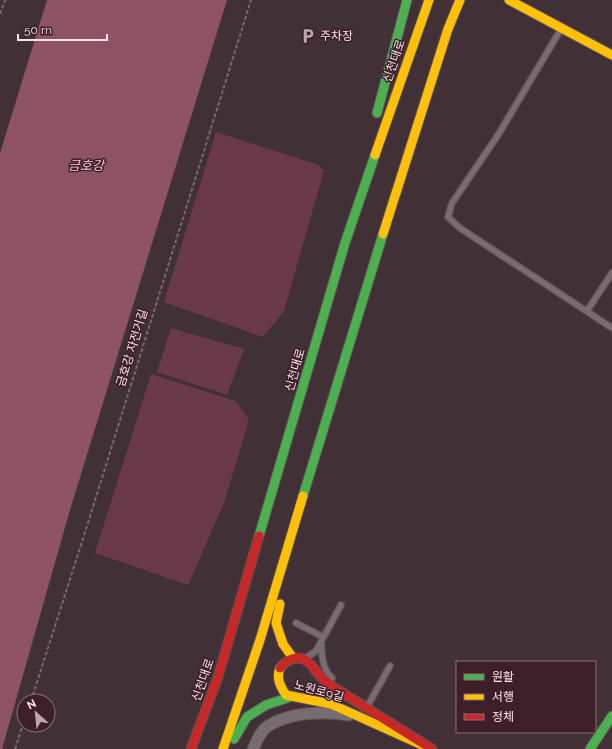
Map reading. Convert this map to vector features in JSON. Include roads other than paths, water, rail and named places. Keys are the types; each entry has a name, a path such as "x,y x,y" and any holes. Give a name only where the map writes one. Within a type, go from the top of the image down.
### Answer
{"main road":[{"path":"375,123 407,0"},
{"name":"신천대로","path":"191,749 218,677 344,243 429,0"},
{"path":"223,749 260,640 379,246 445,37 460,0"},
{"path":"509,0 612,55"},
{"path":"344,243 371,138"},
{"path":"303,658 293,658 283,644 276,623 318,448"},
{"name":"노원로9길","path":"293,658 283,664 278,674 282,690 288,696 310,699 364,713 432,749"},
{"name":"노원로9길","path":"303,658 311,664 319,676 356,701 364,713 408,742 432,749"},
{"path":"229,749 232,741 246,718 266,705 288,696"},
{"path":"590,749 612,716"}],"street":[{"path":"253,749 259,735 268,726 288,716 320,713 346,715 364,713"}],"lane":[{"path":"562,28 498,135 452,203 448,217 460,228 612,328"},
{"path":"587,311 612,273"},
{"path":"303,658 316,651 341,605"},
{"path":"296,623 322,640"},
{"path":"322,640 322,662 328,674 356,701"},
{"path":"364,713 390,666"}],"water":[{"name":"금호강","path":"47,0 227,0 70,510 18,693 16,693 16,700 2,749 0,749 0,153"}],"place":[{"name":"주차장","path":"308,36"}]}
